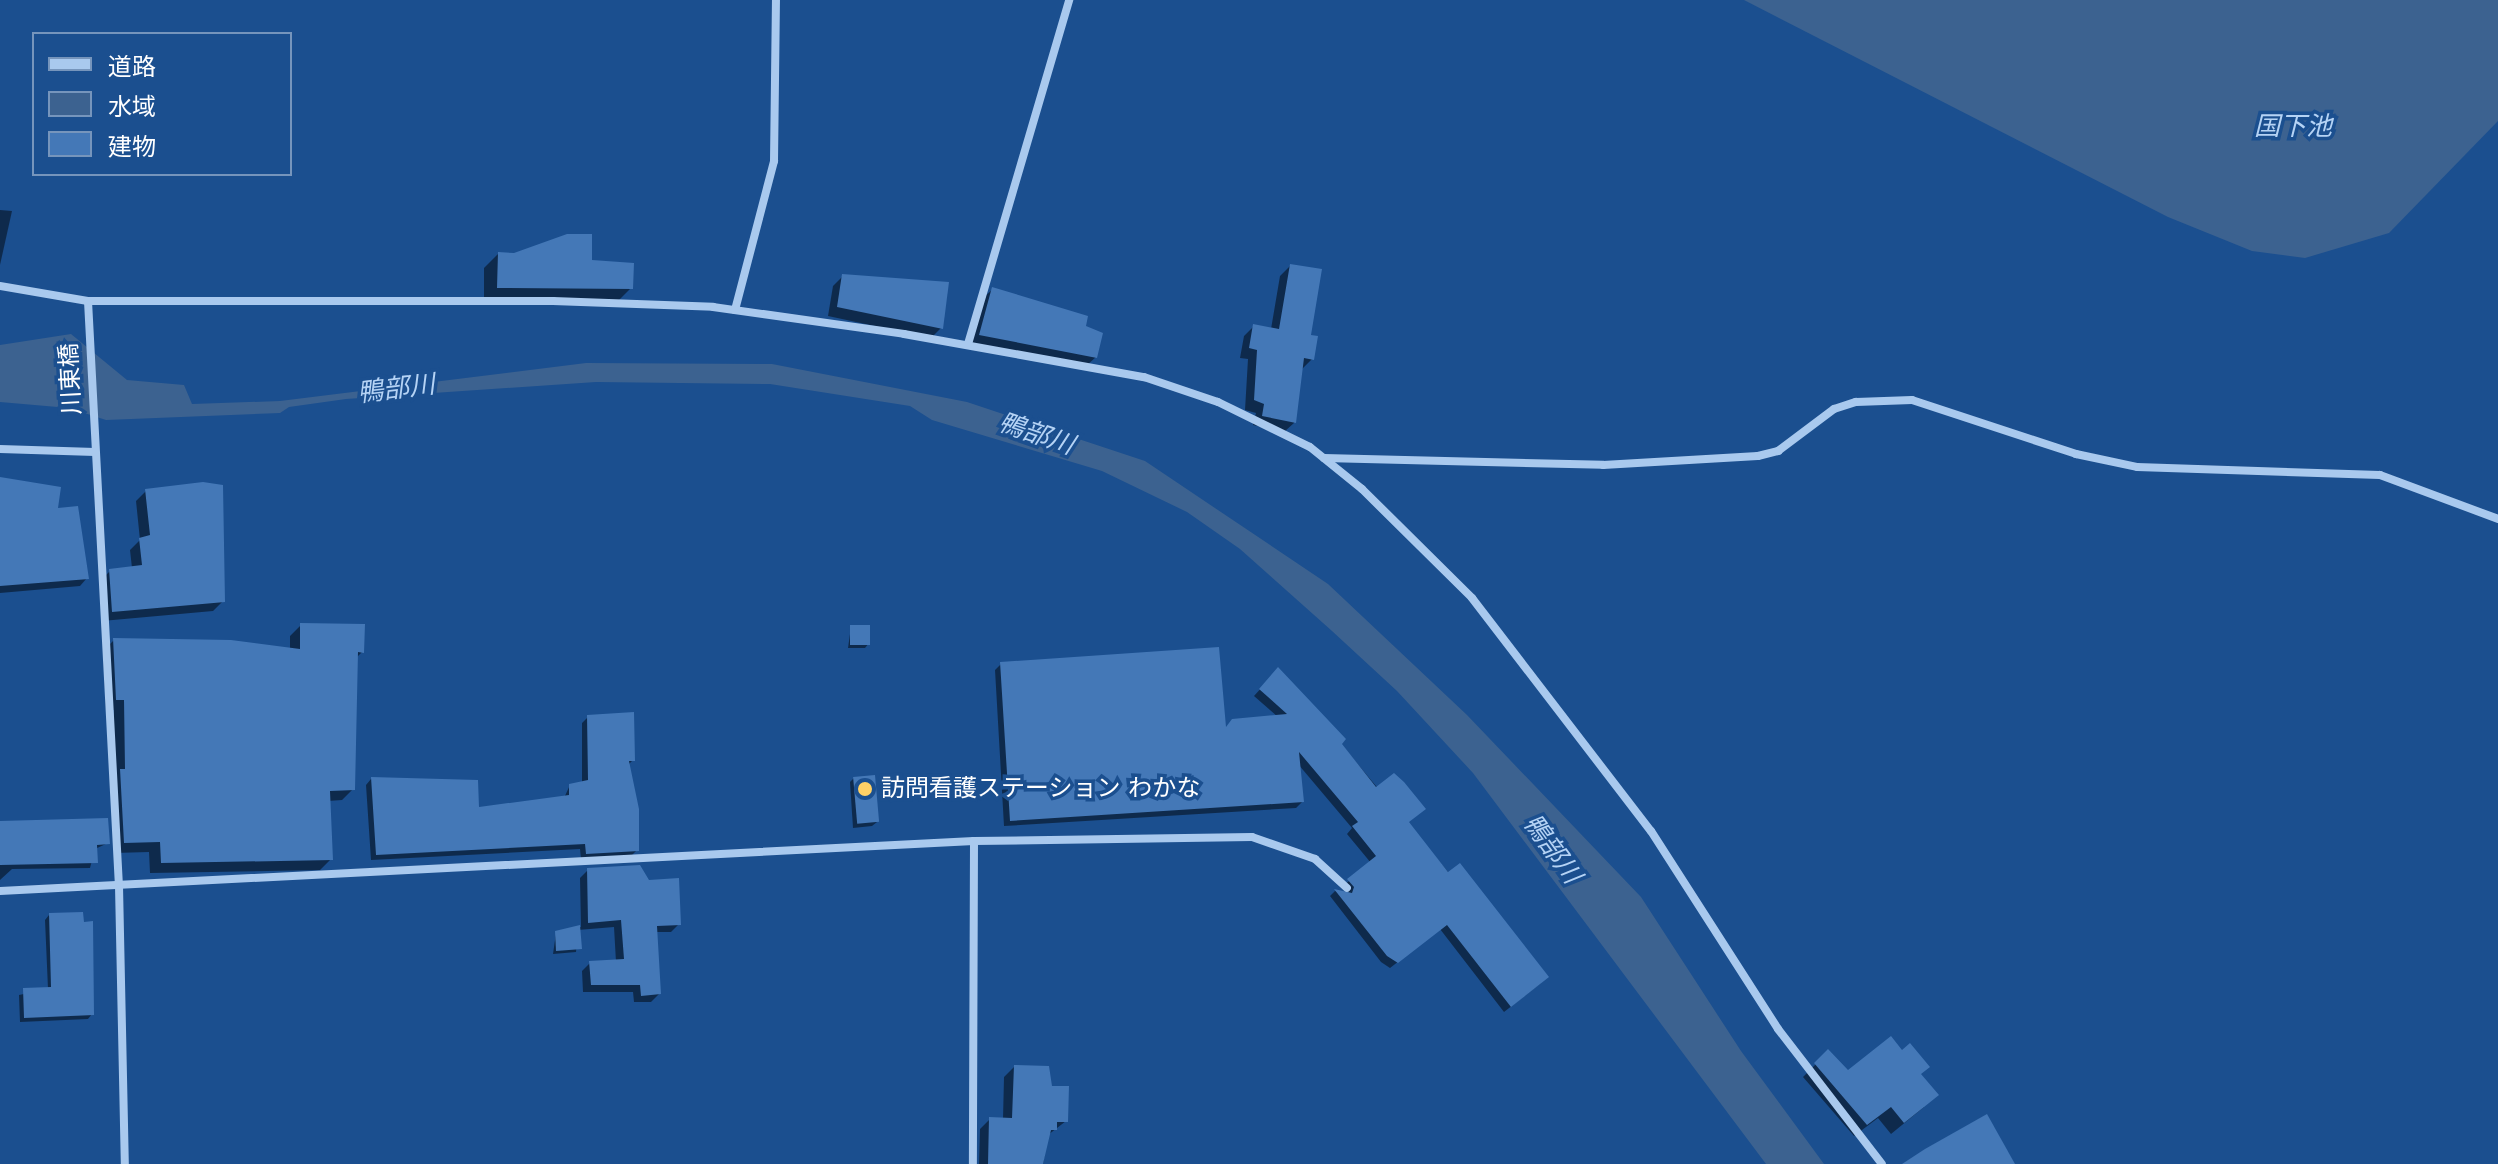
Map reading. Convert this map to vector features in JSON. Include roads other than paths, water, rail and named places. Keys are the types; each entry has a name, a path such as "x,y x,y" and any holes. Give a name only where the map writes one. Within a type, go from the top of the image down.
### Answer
{"street":[{"path":"735,310 774,161 776,0"},
{"path":"968,344 1069,0"},
{"path":"0,286 88,301 553,301 735,310 968,344 1144,377 1218,402 1323,458 1362,489 1472,598 1536,675 1651,831 1778,1029 1882,1164"},
{"name":"川東橋","path":"88,301 119,886 125,1164"},
{"path":"1323,458 1603,465 1758,456 1778,451 1834,409 1856,402 1912,400 2076,454 2137,467 2380,475 2498,519"},
{"path":"0,449 95,452"},
{"path":"0,891 974,841 1252,837 1315,859 1347,888"},
{"path":"973,1164 974,841"}],"water":[{"name":"国下池","path":"1744,0 2498,0 2498,121 2389,233 2305,258 2252,251 2168,217"},
{"name":"鴨部川","path":"71,334 127,380 184,385 192,404 280,401 586,363 772,364 967,402 1145,461 1328,584 1467,715 1641,897 1741,1051 1824,1164 1766,1164 1473,773 1397,691 1240,549 1187,512 1102,471 932,420 910,406 770,384 596,382 346,399 289,407 280,413 106,420 69,408 0,402 0,345"}],"place":[{"name":"訪問看護ステーション わかな","path":"865,789"}]}
